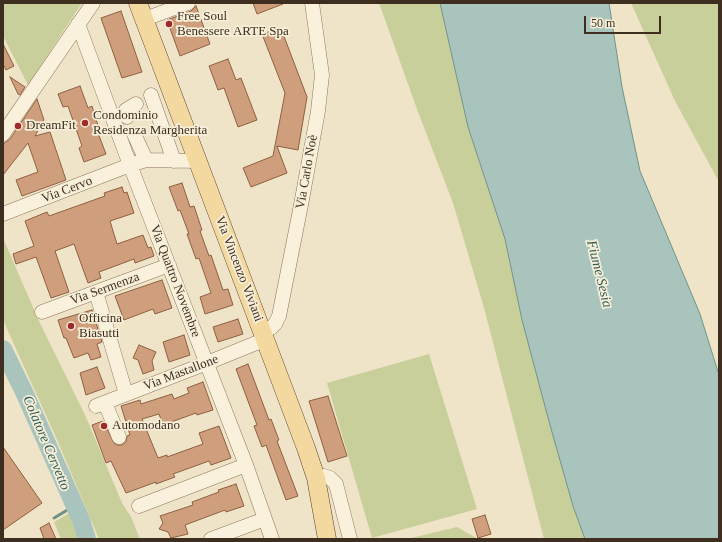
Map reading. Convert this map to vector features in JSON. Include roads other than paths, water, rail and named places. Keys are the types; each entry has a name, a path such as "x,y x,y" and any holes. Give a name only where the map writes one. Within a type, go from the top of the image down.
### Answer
{"main road":[{"name":"Via Vincenzo Viviani","path":"142,11 306,448 316,478 327,539"}],"street":[{"path":"3,134 93,3"},
{"path":"142,11 188,3"},
{"name":"Via Carlo Noè","path":"264,335 275,324 279,316 318,111 322,75 312,3"},
{"name":"Via Quattro Novembre","path":"78,24 130,165 246,465 272,539"},
{"path":"127,117 126,110 169,83"},
{"path":"144,99 174,161"},
{"path":"134,134 146,160"},
{"name":"Via Cervo","path":"3,214 146,160 198,161"},
{"name":"Via Sermenza","path":"42,312 169,265"},
{"path":"96,292 126,394"},
{"name":"Via Mastallone","path":"118,437 101,404 207,363 264,335"},
{"path":"139,506 246,465"},
{"path":"316,478 324,476 330,478 336,484 350,539"},
{"path":"213,539 265,519"}],"water":[{"name":"Fiume Sesia","path":"440,3 609,3 622,87 640,171 700,314 719,375 719,539 585,539 573,506 522,320 505,239 468,127"}],"waterway":[{"name":"Colatore Cervetto","path":"3,349 25,394 81,520 87,539"},
{"path":"54,518 74,506"}],"place":[{"name":"Free Soul Benessere ARTE Spa","path":"169,24"},
{"name":"Condominio Residenza Margherita","path":"85,123"},
{"name":"DreamFit","path":"18,126"},
{"name":"Officina Biasutti","path":"71,326"},
{"name":"Automodano","path":"104,426"}]}
